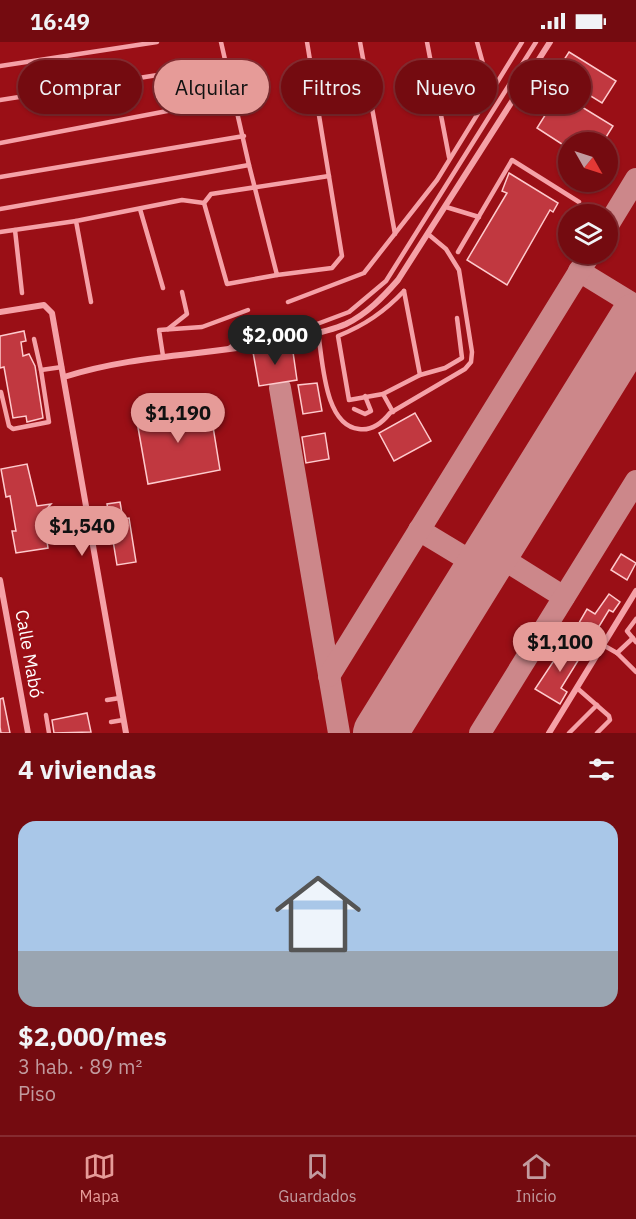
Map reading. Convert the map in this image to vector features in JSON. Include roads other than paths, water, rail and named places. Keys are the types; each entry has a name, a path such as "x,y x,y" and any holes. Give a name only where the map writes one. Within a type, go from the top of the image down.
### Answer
{"street":[{"path":"64,377 104,364 227,350 318,333 347,323 377,303 398,280 550,42"},
{"path":"0,312 44,305 50,308 126,733"},
{"name":"Calle Mabó","path":"0,580 28,733"},
{"path":"549,733 636,591"}],"lane":[{"path":"0,66 157,42"},
{"path":"221,42 226,60"},
{"path":"204,203 227,284 332,268 342,256 307,42"},
{"path":"360,42 395,234"},
{"path":"427,42 449,157"},
{"path":"477,42 482,60"},
{"path":"497,82 522,42"},
{"path":"227,350 244,337 309,327 349,312 386,281 536,42"},
{"path":"0,100 154,76"},
{"path":"0,143 154,114"},
{"path":"239,114 249,165 277,275"},
{"path":"288,302 364,273 437,180 477,114"},
{"path":"0,177 244,136"},
{"path":"458,252 512,160 579,202"},
{"path":"0,209 249,165"},
{"path":"204,203 211,194 329,176"},
{"path":"0,232 76,221 182,200 204,203"},
{"path":"446,207 479,217"},
{"path":"140,209 163,288"},
{"path":"76,221 91,302"},
{"path":"15,230 22,293"},
{"path":"318,333 332,409 340,421 353,428 365,430 381,424 393,412 465,369 471,362 472,352 459,270 446,249 428,234"},
{"path":"420,375 404,291 384,312 338,336 349,400 383,394 420,375 445,368 462,358 457,318"},
{"path":"168,329 187,314 182,292"},
{"path":"163,356 159,330 202,327 248,310"},
{"path":"1,392 9,426 13,429 50,422 34,339"},
{"path":"41,370 62,367"},
{"path":"383,394 393,412"},
{"path":"354,409 365,414 370,411 365,396"},
{"path":"617,653 634,640 627,631 636,619"},
{"path":"603,645 617,653 636,672"},
{"path":"577,688 610,720 597,733"},
{"path":"107,700 120,698"},
{"path":"569,733 597,705"},
{"path":"46,715 49,733"},
{"path":"111,722 123,720"}]}
